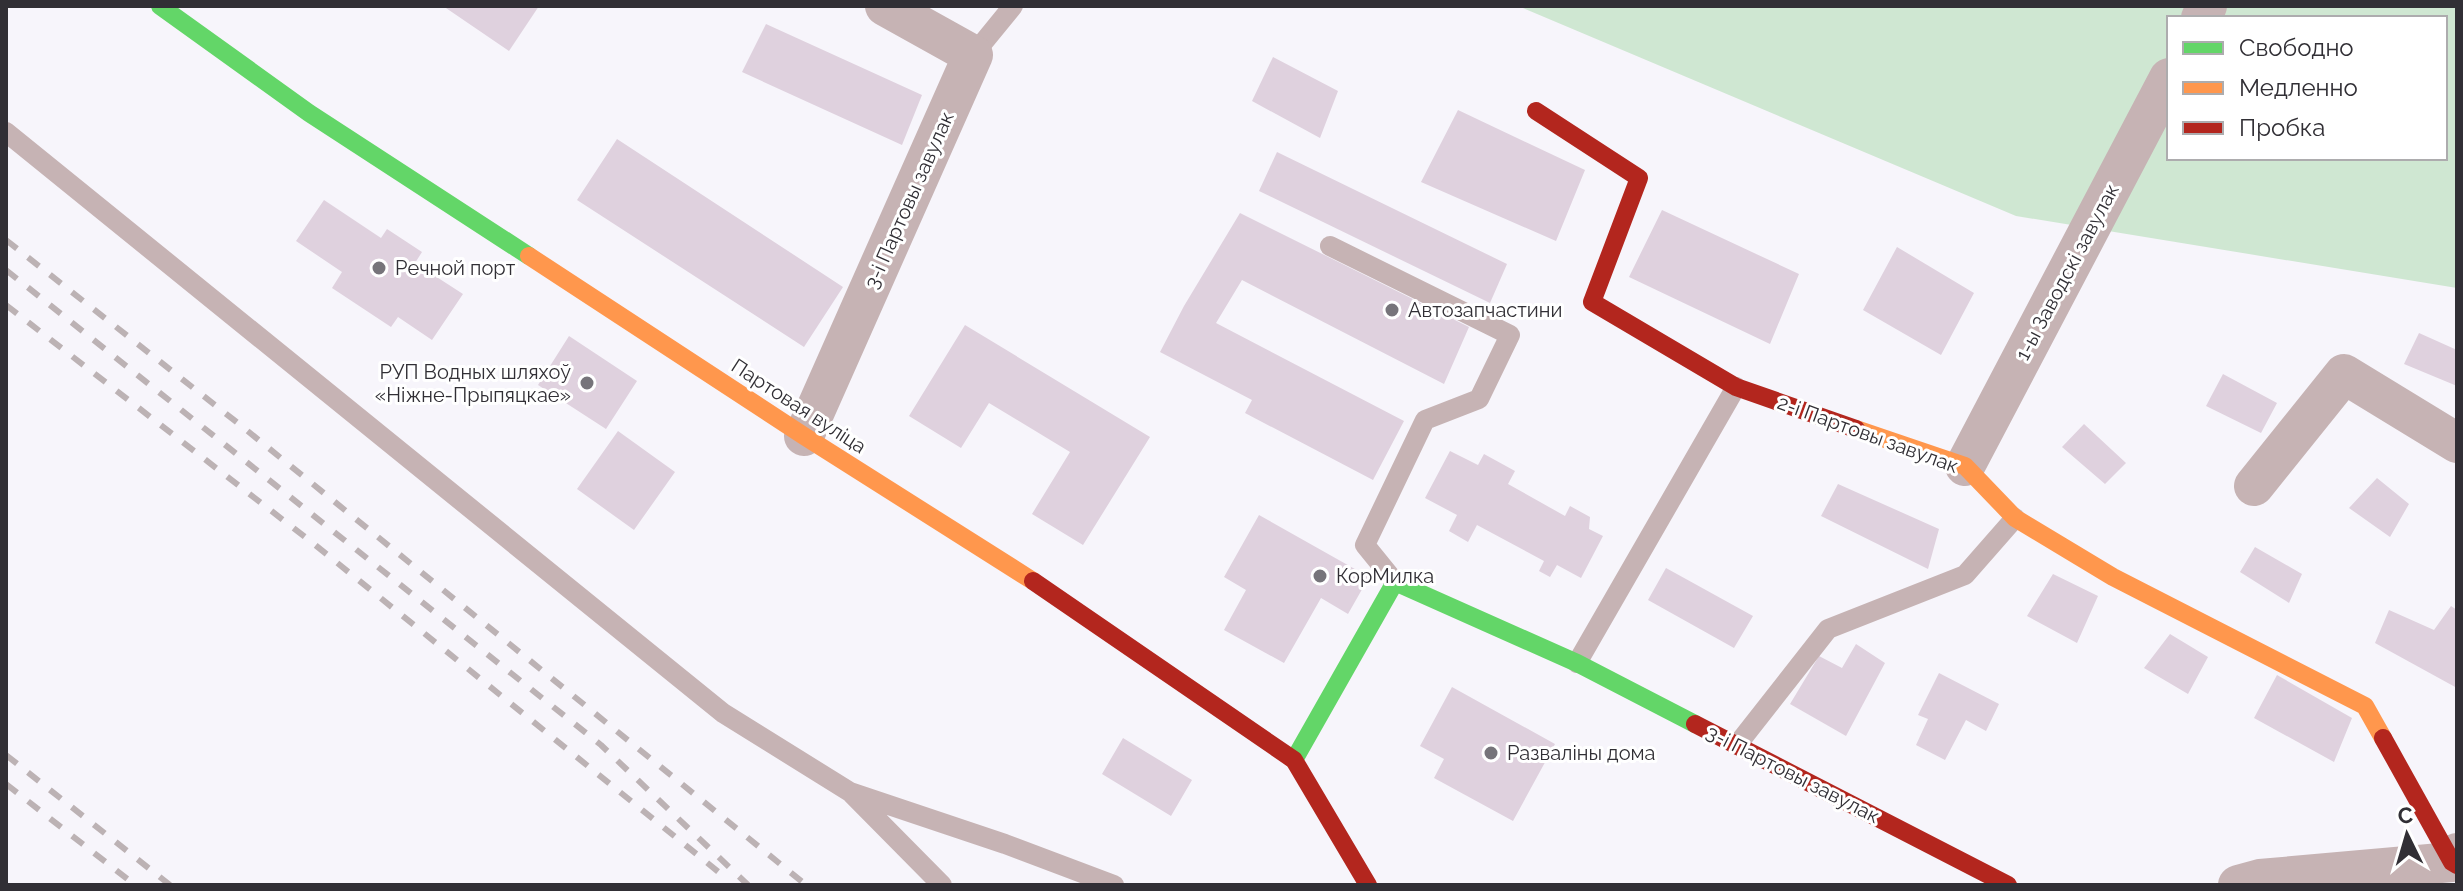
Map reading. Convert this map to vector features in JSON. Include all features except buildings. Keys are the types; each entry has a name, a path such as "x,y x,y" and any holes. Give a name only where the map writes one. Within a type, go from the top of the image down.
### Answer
{"street":[{"name":"Партовая вуліца","path":"160,6 309,113 804,436 1007,563 1294,760 1368,885"},
{"path":"885,6 973,55"},
{"name":"3-і Партовы завулак","path":"804,436 973,55"},
{"name":"1-ы Заводскі завулак","path":"1965,466 2167,82"},
{"name":"2-і Партовы завулак","path":"1536,111 1639,178 1592,302 1736,387 1965,466 2015,518 2113,577 2365,706 2455,860"},
{"path":"2254,486 2344,374 2457,443"},
{"name":"3-і Партовы завулак","path":"1395,582 1577,663 2008,885"},
{"path":"1294,760 1395,582"},
{"path":"2238,885 2260,879 2455,860"}],"lane":[{"path":"973,55 1013,6"},
{"path":"6,132 723,713 850,792 1005,844 1114,885"},
{"path":"1330,246 1510,335 1479,399 1425,420 1365,545 1395,582"},
{"path":"1577,663 1736,387"},
{"path":"1737,745 1828,629 1965,575 2015,518"},
{"path":"850,792 942,885"}],"green space":[{"path":"1518,6 2457,6 2457,288 2016,216"}],"railway":[{"path":"6,240 239,424 806,885"},
{"path":"6,270 601,745 748,885"},
{"path":"6,305 314,544 726,878"},
{"path":"6,755 170,885"},
{"path":"6,784 135,885"}],"traffic: fast":[{"path":"160,6 309,113 529,256"},
{"path":"1294,760 1395,582 1577,663 1695,724"}],"traffic: slow":[{"path":"529,256 1033,581"},
{"path":"1856,429 1965,466 2015,518 2113,577 2365,706 2383,738"}],"traffic: jam":[{"path":"1536,111 1639,178 1592,302 1736,387 1856,429"},
{"path":"1033,581 1294,760 1368,885"},
{"path":"1695,724 2008,885"},
{"path":"2383,738 2452,862 2457,865"}],"place":[{"name":"Речной порт","path":"379,268"},
{"name":"Автозапчастини","path":"1392,310"},
{"name":"РУП Водных шляхоў «Ніжне-Прыпяцкае»","path":"587,383"},
{"name":"КорМилка","path":"1320,576"},
{"name":"Разваліны дома","path":"1491,753"}]}
